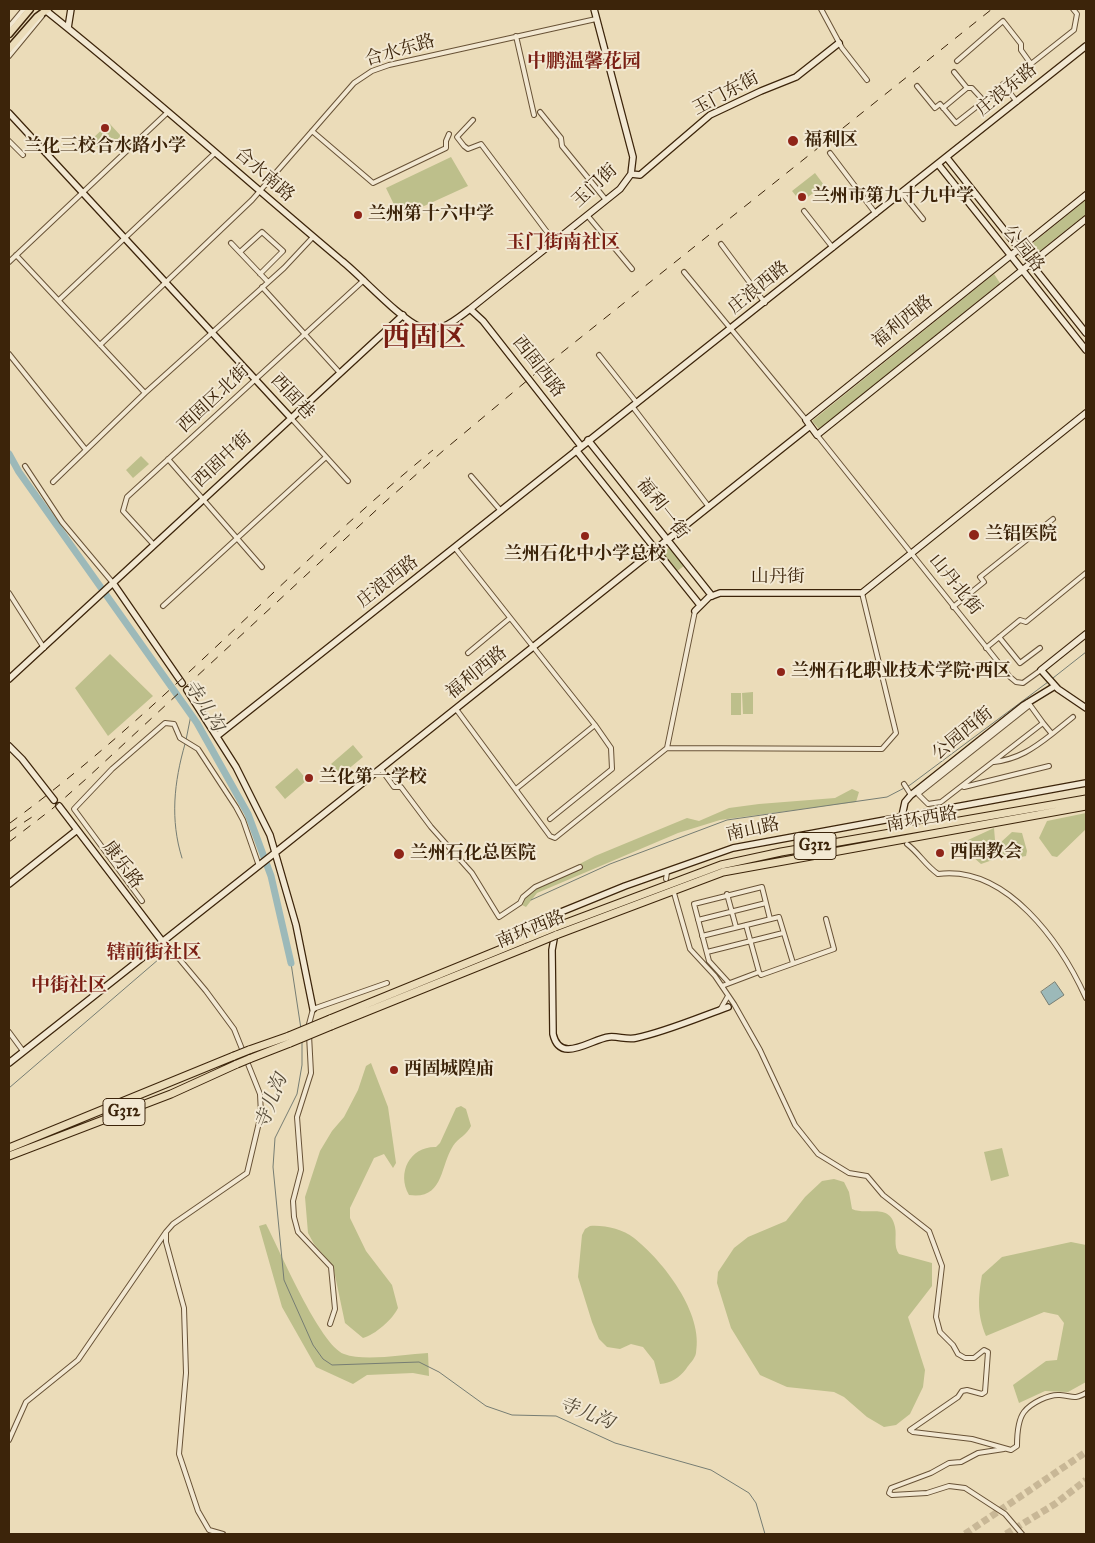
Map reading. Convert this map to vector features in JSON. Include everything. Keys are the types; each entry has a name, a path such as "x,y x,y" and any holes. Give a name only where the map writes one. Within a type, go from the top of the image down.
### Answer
{"highway":[{"name":"南环西路","path":"9,1148 25,1146 171,1094 289,1040 403,993 528,947 555,931 721,865 1086,798"},
{"name":"南环西路","path":"403,993 526,939 555,931 723,872 1086,806"},
{"name":"南环西路","path":"9,1156 25,1146 248,1050 289,1040"}],"main road":[{"path":"9,34 30,9"},
{"path":"9,49 46,9"}],"street":[{"path":"9,26 24,9"},
{"path":"9,56 40,20 46,9 55,9"},
{"name":"合水南路","path":"46,9 403,315 421,327 436,329 445,327 470,309"},
{"path":"68,28 71,9"},
{"name":"玉门街","path":"470,309 606,200 625,183 631,174 632,157 594,9"},
{"path":"821,9 839,43 867,80"},
{"path":"917,86 935,108 940,104 956,123 1003,84 1074,30 1077,14 1073,9"},
{"name":"合水东路","path":"166,283 260,191 354,82 372,71 516,36 596,19"},
{"path":"957,61 1003,21 1022,44 1021,50 1031,64"},
{"path":"516,36 534,115"},
{"name":"玉门东街","path":"631,174 640,175 713,114 761,90 796,77 839,43"},
{"name":"庄浪东路","path":"947,158 1086,46"},
{"path":"598,58 606,56"},
{"path":"577,64 586,61"},
{"path":"954,72 967,88 972,88 984,100"},
{"path":"1003,84 1017,102"},
{"path":"943,108 967,88"},
{"path":"9,262 168,112"},
{"path":"540,112 561,138 562,146 606,200"},
{"name":"西固巷","path":"9,113 348,481"},
{"path":"473,120 457,137 468,149 481,144 550,236 552,243"},
{"path":"312,131 373,183 446,148 449,134"},
{"path":"9,141 23,155"},
{"path":"59,300 216,153"},
{"path":"830,153 876,214"},
{"name":"庄浪西路","path":"218,736 588,440 732,329 947,158"},
{"name":"公园路","path":"947,158 1086,333"},
{"name":"公园路","path":"938,164 1021,271 1086,350"},
{"path":"902,193 923,220"},
{"name":"福利西路","path":"806,420 1086,195"},
{"path":"804,211 833,248"},
{"path":"587,215 632,269"},
{"name":"福利西路","path":"817,435 1086,219"},
{"path":"240,252 262,232 283,250 260,274"},
{"path":"53,482 144,393 268,282 313,236"},
{"path":"232,243 268,282"},
{"path":"721,244 765,303"},
{"path":"16,255 144,393"},
{"path":"684,272 817,435"},
{"name":"西固区北街","path":"154,545 123,511 127,497 364,280"},
{"path":"100,345 166,283"},
{"path":"262,287 340,373"},
{"name":"西固西路","path":"470,309 483,321 579,448"},
{"name":"西固中街","path":"9,679 403,315"},
{"path":"9,354 86,450"},
{"path":"599,354 709,507"},
{"path":"456,709 550,836 557,837 666,748 882,749 896,733 862,592 1086,413"},
{"name":"福利西路","path":"9,1062 381,769 810,426"},
{"name":"山丹北街","path":"817,435 910,554 1016,682 1023,683 1041,670"},
{"name":"福利一街","path":"588,440 712,596"},
{"name":"福利一街","path":"579,448 655,550 700,605"},
{"path":"164,606 326,456"},
{"path":"168,459 202,500 262,566"},
{"path":"25,466 62,522 111,585 182,683"},
{"path":"471,476 501,511"},
{"path":"953,607 984,582 980,577 1052,519"},
{"path":"455,548 595,725 611,748 613,754 612,768 550,819"},
{"path":"986,648 1020,620 1026,622 1086,573"},
{"name":"山丹街","path":"666,748 695,612 700,605 712,596 720,593 862,592"},
{"path":"9,593 44,648"},
{"path":"468,654 510,618"},
{"path":"1086,634 1041,670 1051,681 1086,708"},
{"path":"999,637 1020,663 1040,648"},
{"name":"公园西街","path":"902,820 905,802 910,793 1030,704 1051,681"},
{"path":"188,690 218,736 255,802 275,853 303,953 313,1009 308,1025 310,1081 297,1117 300,1170 294,1201 294,1217 298,1232 331,1267 335,1310 330,1324"},
{"path":"1043,723 941,802 928,804 918,794 1030,704 1052,734"},
{"path":"994,762 1010,760 1031,751 1073,717"},
{"path":"142,901 74,812 74,807 163,724 168,722 174,724 183,741 198,749 240,814 260,865"},
{"path":"516,789 595,725"},
{"path":"9,746 22,759 54,800"},
{"path":"961,788 1049,766"},
{"path":"381,769 394,787 401,787 472,873 499,917 520,903 523,897 535,887 580,867"},
{"name":"南山路","path":"524,926 733,848 902,820 1086,783"},
{"path":"905,785 910,793"},
{"name":"康乐路","path":"59,806 162,941"},
{"path":"9,884 77,830"},
{"path":"907,844 917,852 922,862 938,874 954,872 998,886 1043,927 1063,953 1086,998"},
{"path":"666,879 667,872"},
{"path":"729,983 709,961 694,904 727,894 762,887 770,919"},
{"path":"674,893 690,949 722,986 760,1050 794,1125 818,1154 849,1173 867,1176 884,1195 929,1231 942,1266 936,1317 940,1332 958,1354 965,1358 974,1358 984,1350 988,1352 985,1392 982,1394 967,1390 962,1391 958,1397 910,1430 913,1432 972,1439 1011,1450 1017,1446 1017,1434 1024,1412 1044,1398 1058,1395 1075,1399 1086,1393"},
{"path":"727,894 736,927"},
{"path":"698,920 766,904"},
{"path":"702,936 780,917 783,933 794,963"},
{"path":"542,919 554,939 552,950 553,1034 563,1048 575,1050 608,1037 636,1038 728,1007"},
{"path":"746,925 761,975 834,949 826,919"},
{"path":"708,952 783,933"},
{"path":"9,1440 26,1402 78,1360 173,1224 247,1172 262,1108 260,1094 234,1029 206,991 162,941"},
{"path":"722,986 759,972"},
{"path":"313,1009 387,983"},
{"path":"720,1010 728,996"},
{"path":"9,1032 24,1050"},
{"path":"166,1232 166,1242 184,1308 186,1373 179,1454 198,1511 210,1530 222,1534"},
{"path":"1007,1448 978,1453 961,1462 949,1463 931,1473 891,1488 889,1493 890,1495 927,1493 949,1486 966,1488 1005,1514 1022,1534"}],"green space":[{"path":"109,123 121,136 103,153 91,140"},
{"path":"451,157 468,186 400,217 386,188"},
{"path":"815,173 824,185 801,202 792,191"},
{"path":"1086,200 1086,214 1035,255 1028,247"},
{"path":"994,274 1000,283 819,429 812,421"},
{"path":"141,456 149,464 133,478 126,470"},
{"path":"670,547 685,565 676,572 662,554"},
{"path":"110,654 153,696 108,736 75,688"},
{"path":"753,692 753,714 743,714 742,693"},
{"path":"731,693 741,693 741,715 731,715"},
{"path":"353,745 363,757 341,775 331,764"},
{"path":"297,768 307,780 285,799 275,787"},
{"path":"852,789 859,792 856,802 720,820 678,833 537,893 526,907 522,905 522,898 527,891 595,856 687,818 699,821 729,808 835,798"},
{"path":"1086,813 1086,829 1057,857 1052,856 1039,838 1047,821"},
{"path":"994,828 995,840 999,844 1012,832 1022,833 1027,851 1026,856 1015,858 1004,856 981,864 973,857 968,840"},
{"path":"371,1063 388,1107 396,1163 393,1168 384,1154 374,1158 350,1208 350,1218 366,1251 392,1285 398,1308 383,1326 373,1334 363,1338 345,1323 333,1266 314,1244 308,1233 305,1197 320,1151 332,1131 344,1117 358,1090 366,1066"},
{"path":"461,1106 466,1109 471,1126 453,1146 435,1187 429,1192 420,1195 409,1195 404,1178 408,1162 419,1151 436,1147 440,1143 456,1108"},
{"path":"1002,1148 1009,1176 991,1181 984,1152"},
{"path":"834,1179 844,1182 849,1192 852,1209 883,1212 892,1219 896,1230 896,1244 899,1254 932,1263 932,1286 908,1317 925,1370 923,1387 910,1414 896,1425 884,1427 867,1417 844,1397 834,1392 787,1387 760,1375 731,1328 717,1283 718,1272 734,1248 748,1237 786,1221 805,1197 822,1181"},
{"path":"266,1224 312,1316 334,1347 344,1354 363,1357 428,1353 429,1376 413,1373 367,1375 353,1384 316,1367 282,1307 259,1226"},
{"path":"590,1226 613,1228 634,1238 657,1260 679,1289 688,1305 694,1321 697,1338 696,1353 683,1372 674,1380 660,1384 654,1361 643,1347 631,1344 620,1349 607,1347 599,1339 578,1277 582,1235 585,1229"},
{"path":"1071,1242 1086,1245 1086,1382 1068,1392 1045,1391 1019,1403 1013,1385 1046,1361 1057,1360 1064,1323 1058,1315 1044,1312 986,1336 979,1306 982,1275 1002,1257"}],"water":[{"path":"1055,982 1064,995 1049,1005 1041,992"}],"waterway":[{"name":"寺儿沟","path":"9,454 19,472 197,723 248,814 271,876 291,963"},
{"path":"1053,678 1086,652"},
{"path":"531,900 610,864 727,820 887,797 910,785 1048,682"},
{"path":"186,740 191,715"},
{"path":"182,858 176,830 175,801 178,772 185,744"},
{"path":"9,1088 159,959"},
{"name":"寺儿沟","path":"291,963 301,1029"},
{"name":"寺儿沟","path":"302,1040 302,1065 297,1094 275,1138 273,1167 284,1280 313,1345 323,1359 332,1365 419,1362 439,1372 486,1406 512,1415 556,1416 615,1443 711,1470 749,1493 756,1503 765,1534"}],"tunnel":[{"path":"586,61 597,58"},
{"path":"902,823 906,840"},
{"path":"965,1534 1086,1452"},
{"path":"1006,1534 1055,1504 1086,1480"}],"railway":[{"path":"9,842 52,809 86,779 385,502 444,450 535,374 992,9"},
{"path":"10,823 66,780 120,734 327,542 433,450"},
{"path":"9,832 32,817"}],"place":[{"name":"兰化三校合水路小学","path":"105,128"},
{"name":"福利区","path":"793,141"},
{"name":"兰州市第九十九中学","path":"802,197"},
{"name":"兰州第十六中学","path":"358,215"},
{"name":"兰铝医院","path":"974,535"},
{"name":"兰州石化中小学总校","path":"585,536"},
{"name":"兰州石化职业技术学院·西区","path":"781,672"},
{"name":"兰化第一学校","path":"309,778"},
{"name":"西固教会","path":"940,853"},
{"name":"兰州石化总医院","path":"399,854"},
{"name":"西固城隍庙","path":"394,1070"}],"district":[{"name":"中鹏温馨花园","path":"584,62"},
{"name":"玉门街南社区","path":"563,243"},
{"name":"西固区","path":"424,339"},
{"name":"辖前街社区","path":"154,953"},
{"name":"中街社区","path":"69,986"}]}
